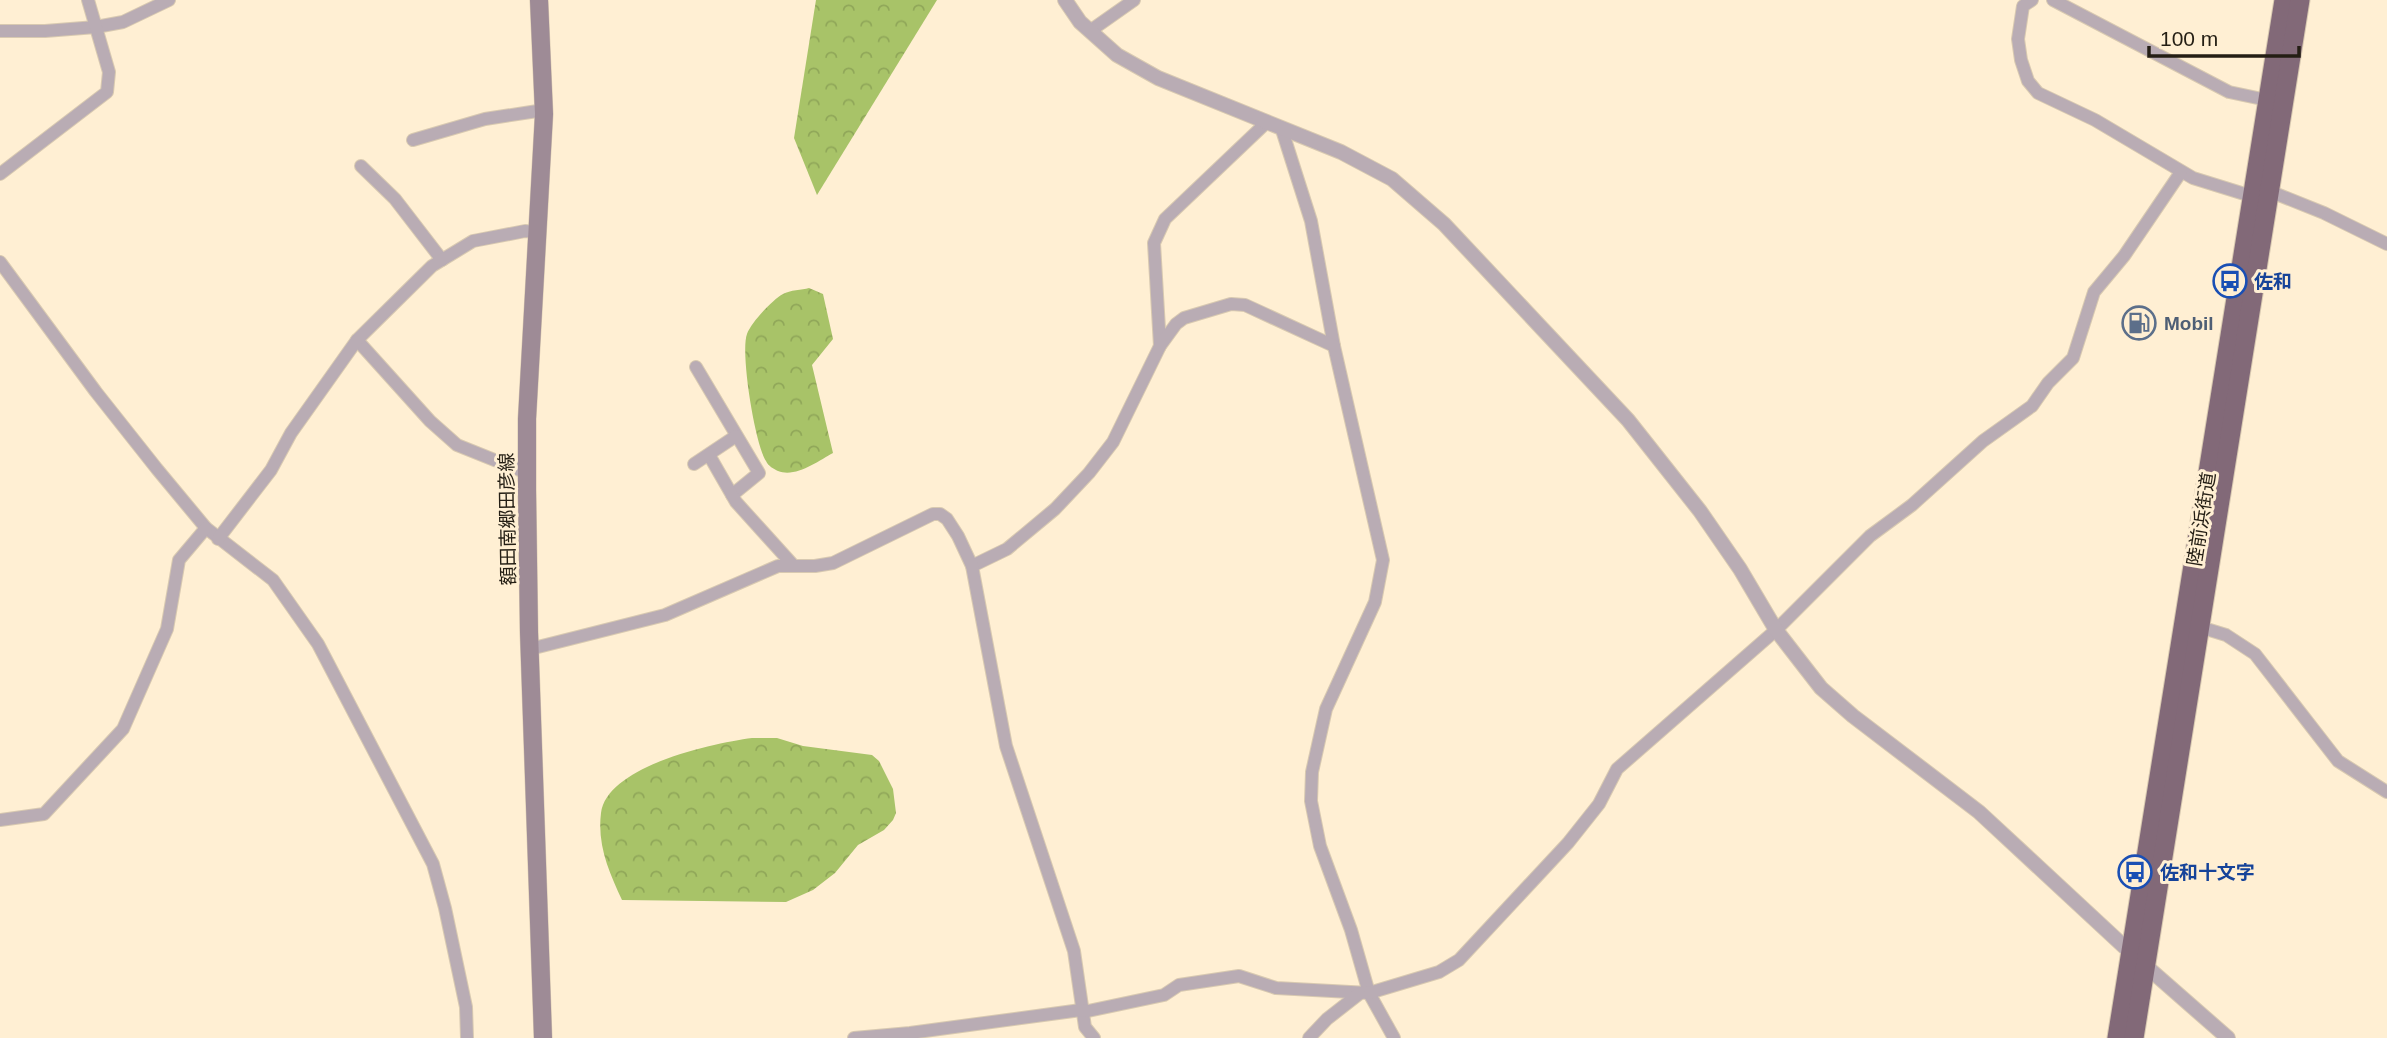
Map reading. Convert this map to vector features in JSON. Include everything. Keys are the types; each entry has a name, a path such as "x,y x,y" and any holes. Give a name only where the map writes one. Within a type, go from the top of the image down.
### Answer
{"highway":[{"name":"陸前浜街道","path":"2117,1038 2138,959 2200,627 2260,194 2267,100 2284,0"},
{"name":"陸前浜街道","path":"2134,1038 2138,959 2260,194 2300,0"}],"main road":[{"name":"額田南郷田彦線","path":"539,0 544,110 527,419 527,473 543,1038"}],"street":[{"path":"0,174 107,92 109,72 88,0"},
{"path":"0,32 96,27 123,22 169,0"},
{"path":"1065,0 1080,22 1117,55 1158,78 1341,152 1392,179 1444,224 1628,421 1700,511 1740,569 1776,630 1821,688 1853,716 1979,812 2228,1038"},
{"path":"1090,31 1134,0"},
{"path":"2053,0 2230,92 2267,100"},
{"path":"2025,2 2018,38 2021,60 2028,81 2038,93 2095,120 2181,172 2325,213 2387,244"},
{"path":"413,140 485,119 544,110"},
{"path":"1160,346 1154,243 1166,219 1267,122"},
{"path":"1282,130 1311,221 1334,346 1383,560 1375,602 1326,709 1312,772 1311,801 1320,846 1351,930 1364,993 1394,1038"},
{"path":"361,166 395,199 442,260"},
{"path":"854,1038 1088,1011 1164,995 1179,985 1239,976 1276,988 1364,993 1439,972 1459,960 1568,843 1599,804 1617,769 1776,630 1870,536 1912,505 1983,441 2032,406 2073,358 2094,292 2124,256 2181,172"},
{"path":"218,539 271,470 291,433 358,340 432,267 473,241 525,231 536,232"},
{"path":"0,262 96,392 206,528 273,580 318,644 433,864 466,1007 467,1038"},
{"path":"972,566 1007,549 1055,509 1089,473 1113,442 1160,346 1184,317 1231,304 1245,305 1334,346"},
{"path":"358,340 430,421 457,445 527,473"},
{"path":"696,367 759,473 732,495"},
{"path":"694,464 736,436"},
{"path":"709,455 732,495 793,565"},
{"path":"530,649 665,615 778,566 833,563 933,514 940,514 947,519 958,536 972,566 1006,746 1074,951 1081,1010 1085,1027 1094,1038"},
{"path":"0,820 44,814 123,729 167,629 179,560 206,528"},
{"path":"2200,627 2226,635 2255,654 2338,761 2387,792"},
{"path":"1309,1038 1327,1019 1364,993"}],"green space":[{"path":"816,0 937,0 817,195 794,138"},
{"path":"809,288 823,294 833,339 812,365 833,453 807,468 785,473 767,463 757,437 745,344 753,324 773,301 786,293"},
{"path":"752,738 777,738 803,746 872,755 879,761 893,789 896,813 893,820 884,830 858,845 835,873 813,890 786,902 622,900 602,847 601,813 608,796 622,782 664,760 713,745"}],"place":[{"name":"佐和","path":"2230,281"},
{"name":"Mobil","path":"2139,323"},
{"name":"佐和十文字","path":"2135,872"}]}
